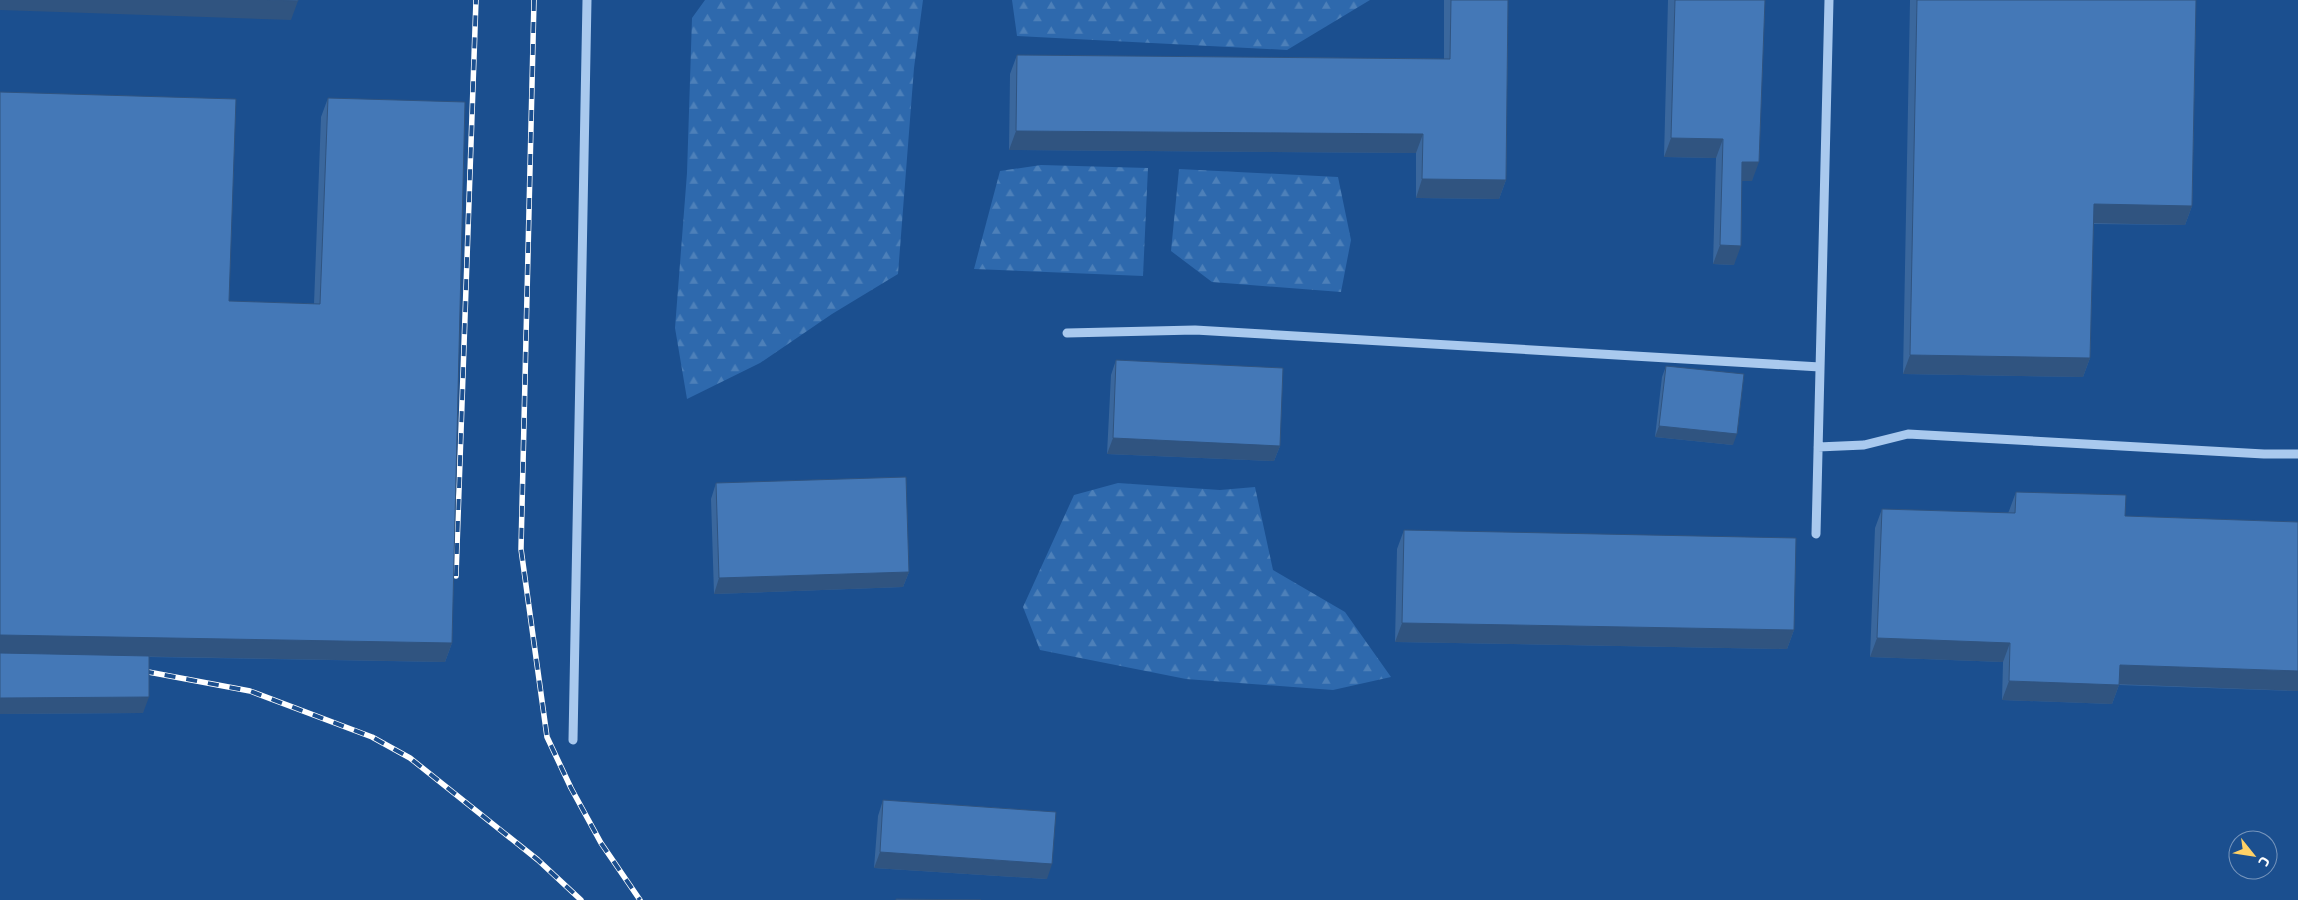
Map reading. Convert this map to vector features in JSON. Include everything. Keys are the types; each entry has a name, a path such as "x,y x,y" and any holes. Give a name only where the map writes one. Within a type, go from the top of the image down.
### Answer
{"street":[{"path":"573,740 587,0"},
{"path":"1816,534 1829,0"},
{"path":"1067,333 1195,330 1820,367"},
{"path":"1818,447 1864,445 1908,434 2298,454"}],"green space":[{"path":"705,0 923,0 914,68 898,274 832,314 760,363 687,399 675,328 687,173 692,18"},
{"path":"1012,0 1370,0 1287,50 1017,36"},
{"path":"1041,165 1148,168 1143,276 974,269 1000,171"},
{"path":"1179,169 1338,177 1351,240 1341,292 1212,282 1171,251"},
{"path":"1118,483 1220,490 1255,487 1273,570 1345,612 1391,677 1333,690 1186,679 1040,650 1023,607 1074,495"}],"building":[{"path":"1451,0 1508,0 1506,180 1422,179 1423,134 1016,131 1017,55 1450,59"},
{"path":"1675,0 1765,0 1759,162 1742,162 1741,246 1720,245 1723,139 1671,138"},
{"path":"1917,0 2196,0 2192,206 2094,204 2090,358 1910,355"},
{"path":"0,92 236,99 229,301 320,304 328,98 465,102 452,643 0,635"},
{"path":"1116,360 1283,368 1280,446 1113,438"},
{"path":"1666,366 1744,374 1737,434 1659,426"},
{"path":"906,477 909,572 719,578 716,483"},
{"path":"2016,492 2126,495 2125,516 2298,522 2298,671 2120,665 2119,685 2009,681 2010,643 1877,638 1882,509 2015,513"},
{"path":"1404,530 1796,538 1794,630 1402,623"},
{"path":"0,653 149,656 149,697 0,698"},
{"path":"883,800 1056,812 1052,864 880,852"},
{"path":"896,899 981,900 896,900"}],"railway":[{"path":"456,576 476,0"},
{"path":"534,0 521,549 547,737 571,788 601,843 640,900"},
{"path":"143,671 250,691 372,737 410,758 538,860 581,900"}]}
